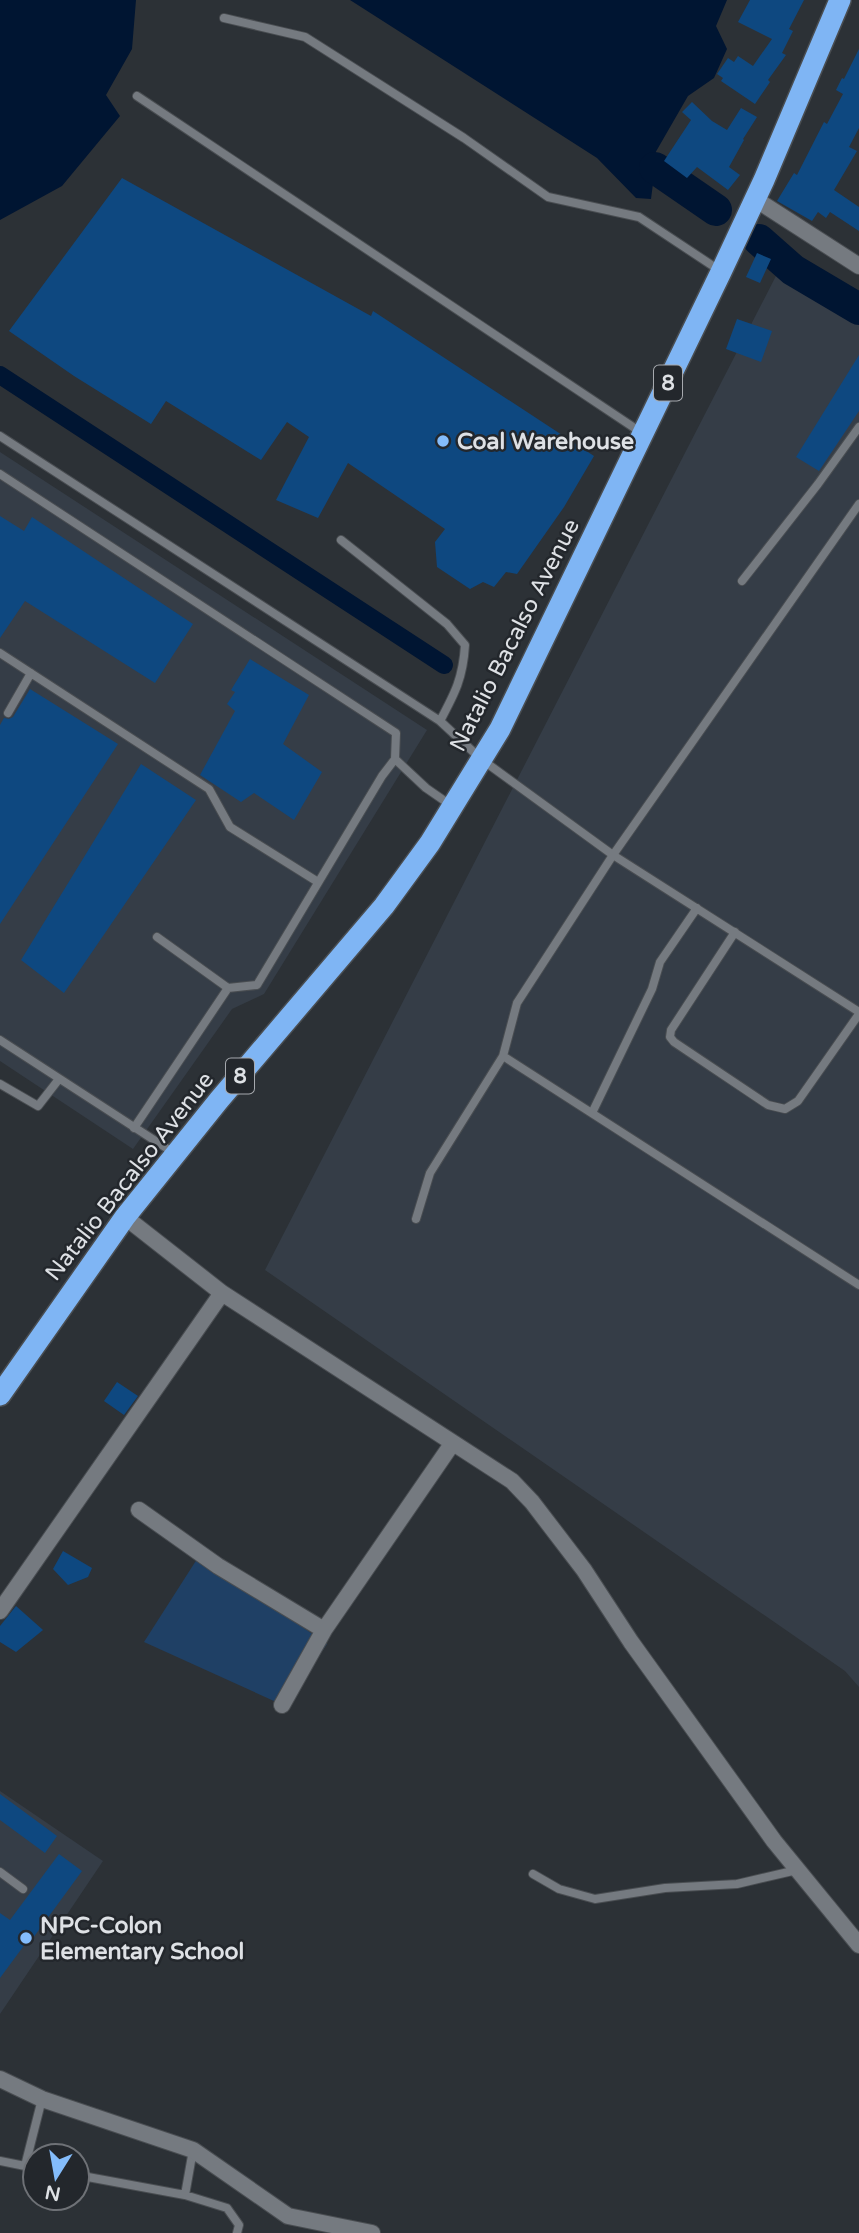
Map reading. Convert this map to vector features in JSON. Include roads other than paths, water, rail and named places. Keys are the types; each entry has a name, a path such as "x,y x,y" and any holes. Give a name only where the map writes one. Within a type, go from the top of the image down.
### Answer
{"highway":[{"name":"Natalio Bacalso Avenue","path":"0,1395 125,1217 383,906 430,843 500,729 721,272 840,0"}],"street":[{"path":"755,199 859,266"},
{"path":"125,1217 222,1293 512,1481 532,1502 584,1570 631,1642 774,1841 859,1945"},
{"path":"0,1611 222,1293"},
{"path":"282,1705 324,1630 452,1444"},
{"path":"139,1510 218,1566 324,1630"},
{"path":"0,2079 42,2099 193,2150 288,2216 372,2233"}],"lane":[{"path":"224,18 305,37 464,138 548,197 639,217 721,272"},
{"path":"137,96 644,434"},
{"path":"742,581 859,427"},
{"path":"0,436 440,722 481,759 614,855 736,932 859,1013 798,1101 785,1109 768,1105 670,1037 671,1030 736,932"},
{"path":"0,474 396,733 395,759 382,776 257,985 228,988 157,937"},
{"path":"416,1219 430,1174 503,1056 517,1003 614,855 859,505"},
{"path":"341,540 447,624 465,645 463,670 440,722"},
{"path":"0,653 209,789 230,827 318,882"},
{"path":"8,713 31,673"},
{"path":"395,759 426,788 452,806"},
{"path":"592,1113 652,989 660,962 697,908"},
{"path":"134,1128 228,988"},
{"path":"0,1040 175,1154"},
{"path":"503,1056 859,1285"},
{"path":"0,1084 38,1106 59,1079"},
{"path":"533,1874 559,1889 595,1899 665,1888 737,1884 797,1870"},
{"path":"0,1872 23,1889"},
{"path":"31,2142 42,2099"},
{"path":"185,2195 193,2150"},
{"path":"0,2161 21,2165"},
{"path":"91,2178 185,2195 226,2208 239,2225 237,2233"}],"waterway":[{"path":"655,168 716,210"},
{"path":"759,240 793,270 859,309"},
{"path":"0,375 444,665"}],"place":[{"name":"Coal Warehouse","path":"443,441"},
{"name":"NPC-Colon Elementary School","path":"26,1938"}]}
